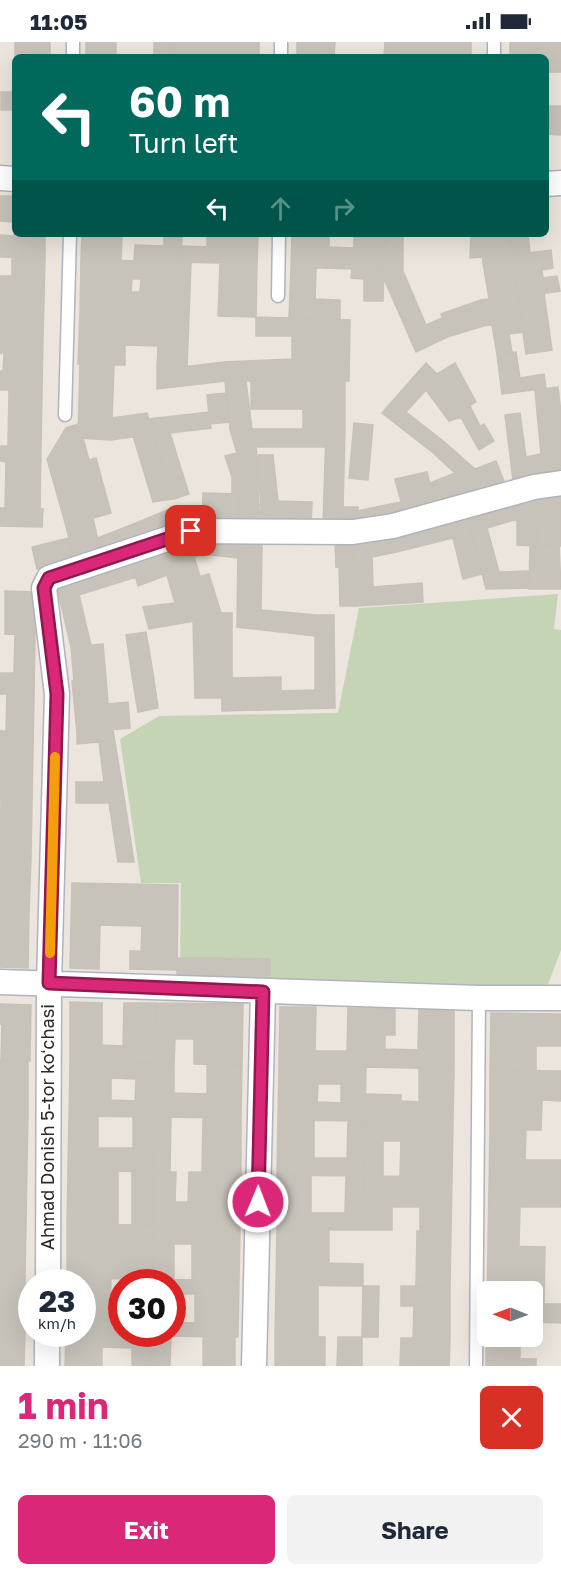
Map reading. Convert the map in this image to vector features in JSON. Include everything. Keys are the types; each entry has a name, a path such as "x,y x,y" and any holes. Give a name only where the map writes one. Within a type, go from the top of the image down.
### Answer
{"street":[{"name":"Ahmad Donish 5-tor koʻchasi","path":"48,1269 49,983 57,694 44,588 49,578 191,531 373,529 393,526 534,487 561,483"},
{"path":"0,982 263,992 561,998"},
{"path":"254,1366 263,992"},
{"path":"47,1347 47,1366"}],"lane":[{"path":"65,415 69,237"},
{"path":"278,296 279,237"},
{"path":"476,1366 479,998"}],"green space":[{"path":"558,594 554,629 561,630 561,950 547,987 180,976 181,883 141,883 120,739 159,716 338,713 359,608"}],"building":[{"path":"15,42 50,42 50,54 15,54"},
{"path":"86,42 116,42 116,54 86,54"},
{"path":"154,42 171,42 171,54 154,54"},
{"path":"171,42 259,42 259,54 171,54"},
{"path":"297,42 335,42 334,54 297,54"},
{"path":"385,42 471,42 471,54 384,54"},
{"path":"510,42 561,42 561,72 549,72 549,54 510,54"},
{"path":"1,92 12,92 12,110 1,110"},
{"path":"549,106 561,106 561,119 549,119"},
{"path":"549,119 561,119 561,135 549,134"},
{"path":"0,196 12,196 12,222 0,221"},
{"path":"0,235 45,237 45,258 0,257"},
{"path":"82,237 122,237 121,261 81,259"},
{"path":"164,237 182,237 181,262 134,261 135,245 164,246"},
{"path":"207,237 258,237 257,264 181,262 181,246 207,247"},
{"path":"292,237 329,237 329,247 354,248 354,237 385,237 384,270 291,267"},
{"path":"385,237 403,237 403,271 384,279"},
{"path":"471,237 509,237 522,320 484,326 481,300 489,299 482,257 470,258"},
{"path":"509,237 528,237 530,253 512,255"},
{"path":"551,250 553,268 542,270 543,278 557,276 560,291 518,297 512,255"},
{"path":"12,257 45,258 43,338 0,337 0,276 12,276"},
{"path":"81,259 191,263 189,316 80,313","holes":["132,279 141,279 140,292 131,292"]},
{"path":"220,264 257,264 256,317 218,316"},
{"path":"291,267 316,268 315,299 340,300 340,319 289,318"},
{"path":"352,269 384,270 383,301 364,301 364,279 351,278"},
{"path":"403,271 426,325 442,318 450,336 416,352 384,279"},
{"path":"544,293 552,350 526,354 518,297"},
{"path":"481,300 484,326 450,336 441,314"},
{"path":"80,313 189,316 187,367 157,370 158,346 125,345 125,365 78,364"},
{"path":"256,317 350,320 349,381 225,381 224,362 292,359 292,336 256,336"},
{"path":"522,320 523,332 509,334 512,352 497,355 492,325"},
{"path":"0,337 43,338 42,390 0,390 0,371 3,371 4,353 0,353"},
{"path":"516,352 520,378 544,374 546,388 502,394 497,355"},
{"path":"224,362 225,381 157,389 157,370"},
{"path":"426,363 437,374 461,417 449,421 426,390 406,412 442,440 432,452 382,413"},
{"path":"455,363 476,402 458,412 437,374"},
{"path":"80,364 114,365 112,418 147,413 153,434 111,440 78,438"},
{"path":"225,381 246,381 252,429 230,429"},
{"path":"251,381 345,381 345,429 303,429 303,409 251,409"},
{"path":"558,387 561,413 561,474 543,476 535,390"},
{"path":"9,390 42,390 41,447 8,446"},
{"path":"226,393 230,422 210,424 207,395"},
{"path":"470,406 480,426 469,432 458,412"},
{"path":"209,412 211,428 170,433 189,494 174,499 149,419"},
{"path":"520,413 526,457 541,454 543,476 513,480 505,415"},
{"path":"354,423 373,425 368,480 349,478"},
{"path":"78,424 78,438 83,438 89,460 96,458 111,513 66,526 47,459 66,428"},
{"path":"484,424 494,441 479,450 469,432"},
{"path":"230,429 326,429 325,447 256,447 258,472 243,474"},
{"path":"326,429 345,429 343,507 358,507 357,527 323,526"},
{"path":"153,434 174,499 153,502 133,436"},
{"path":"442,440 475,469 483,489 436,509 430,483 455,473 432,452"},
{"path":"0,446 41,447 40,509 5,508 6,462 0,461"},
{"path":"237,453 243,474 258,472 261,505 239,505 239,494 232,493 232,477 225,456"},
{"path":"256,455 273,455 278,501 312,502 311,526 260,525"},
{"path":"496,461 504,481 483,489 475,469"},
{"path":"427,472 436,509 405,517 395,479"},
{"path":"536,492 537,546 517,545 517,519 487,528 499,572 530,571 529,588 486,589 467,513"},
{"path":"536,492 561,492 561,546 537,546"},
{"path":"203,493 239,494 238,524 202,524"},
{"path":"401,502 405,517 357,527 357,511"},
{"path":"239,505 261,505 260,525 238,524"},
{"path":"175,507 181,522 142,538 136,523"},
{"path":"0,508 43,509 42,527 0,526"},
{"path":"467,513 482,574 463,579 453,538 392,553 388,534"},
{"path":"93,519 101,553 74,560 66,526"},
{"path":"136,523 142,538 101,553 98,538"},
{"path":"388,534 392,553 372,557 373,587 422,583 423,602 356,606 353,539"},
{"path":"69,538 74,560 37,569 32,547"},
{"path":"335,539 353,539 356,606 340,606 339,566 336,567"},
{"path":"189,540 238,543 238,558 202,554 194,557"},
{"path":"189,540 200,576 178,583 167,546"},
{"path":"238,543 262,543 261,610 315,615 315,636 237,627"},
{"path":"559,545 561,589 529,589 530,546"},
{"path":"167,546 189,622 149,629 143,607 175,603 167,575 138,586 131,559"},
{"path":"131,559 136,577 79,595 91,645 71,647 56,583"},
{"path":"209,574 221,613 189,622 178,583"},
{"path":"5,591 36,592 35,635 5,634"},
{"path":"221,613 221,698 195,698 193,621"},
{"path":"221,613 232,613 232,678 281,677 281,691 315,690 315,615 334,615 335,708 222,711"},
{"path":"146,632 153,673 132,676 126,635"},
{"path":"15,634 35,635 34,695 0,694 0,673 14,673"},
{"path":"103,644 106,678 74,681 71,647"},
{"path":"153,673 158,708 138,712 132,676"},
{"path":"106,678 108,704 128,702 130,728 77,733 72,681"},
{"path":"7,694 34,695 33,748 0,748 0,731 6,731"},
{"path":"113,730 125,803 76,803 76,782 104,782 99,742 77,744 77,733"},
{"path":"0,748 33,748 32,800 0,800"},
{"path":"1,800 32,800 31,857 0,856"},
{"path":"109,803 125,803 134,862 118,862"},
{"path":"0,856 31,857 29,912 0,912"},
{"path":"72,883 178,885 177,970 130,969 130,951 141,951 142,926 100,925 99,969 70,968"},
{"path":"0,912 29,912 28,968 0,967"},
{"path":"177,958 270,959 270,976 177,975"},
{"path":"70,1002 102,1003 102,1045 123,1046 124,1003 156,1003 155,1063 70,1062"},
{"path":"156,1003 243,1004 242,1065 194,1064 194,1039 175,1039 174,1064 155,1063"},
{"path":"0,1004 31,1005 30,1061 1,1060"},
{"path":"280,1007 316,1007 315,1051 347,1051 348,1008 366,1008 366,1067 279,1066"},
{"path":"366,1008 395,1009 395,1035 385,1035 385,1049 418,1050 419,1009 454,1009 454,1069 366,1067"},
{"path":"491,1013 561,1014 561,1046 536,1046 536,1071 490,1070"},
{"path":"0,1060 28,1061 28,1111 0,1111"},
{"path":"70,1062 155,1063 154,1117 69,1116","holes":["111,1078 136,1079 135,1101 111,1100"]},
{"path":"155,1063 174,1064 174,1093 207,1094 207,1064 242,1065 241,1118 154,1117"},
{"path":"279,1066 366,1067 365,1121 278,1120","holes":["318,1084 341,1084 341,1103 317,1102"]},
{"path":"419,1068 454,1069 453,1122 365,1121 365,1094 401,1095 401,1101 419,1102"},
{"path":"490,1070 561,1071 561,1101 542,1100 541,1130 490,1130"},
{"path":"0,1111 28,1111 27,1165 0,1165"},
{"path":"69,1116 98,1116 98,1148 133,1148 133,1117 154,1117 153,1172 68,1170"},
{"path":"154,1117 171,1117 170,1172 153,1172"},
{"path":"203,1118 241,1118 241,1173 202,1172"},
{"path":"278,1120 314,1120 314,1158 347,1158 348,1121 365,1121 364,1176 277,1175"},
{"path":"365,1121 453,1122 452,1177 400,1176 401,1141 383,1141 383,1176 364,1176"},
{"path":"490,1130 526,1130 525,1160 561,1160 561,1189 489,1188"},
{"path":"0,1165 27,1165 26,1223 0,1223"},
{"path":"68,1170 118,1171 118,1224 67,1224"},
{"path":"132,1171 153,1172 153,1225 132,1224"},
{"path":"153,1172 176,1172 175,1202 188,1202 189,1172 241,1173 240,1226 153,1225"},
{"path":"277,1175 311,1175 311,1213 345,1213 346,1176 364,1176 363,1230 277,1229"},
{"path":"364,1176 452,1177 451,1231 420,1231 420,1207 392,1207 392,1230 363,1230"},
{"path":"489,1188 561,1189 561,1207 520,1207 519,1246 488,1246"},
{"path":"0,1223 26,1223 25,1269 18,1269 18,1274 0,1274"},
{"path":"67,1224 153,1225 152,1269 108,1269 108,1278 96,1278 96,1269 67,1269"},
{"path":"153,1225 240,1226 239,1281 192,1280 192,1244 174,1244 174,1269 152,1269"},
{"path":"277,1229 329,1230 329,1263 363,1264 363,1286 276,1285"},
{"path":"417,1231 451,1231 450,1287 416,1287"},
{"path":"488,1246 545,1247 544,1304 543,1281 487,1281"},
{"path":"0,1274 18,1274 18,1333 0,1333"},
{"path":"96,1279 108,1279 108,1335 96,1335"},
{"path":"186,1280 239,1281 238,1337 186,1336 186,1323 195,1323 195,1294 186,1294"},
{"path":"276,1285 318,1286 318,1336 275,1336"},
{"path":"363,1286 379,1286 378,1337 362,1337"},
{"path":"401,1286 450,1287 450,1338 413,1338 414,1306 401,1306"},
{"path":"543,1304 561,1304 561,1323 543,1322"},
{"path":"0,1333 18,1333 18,1347 25,1347 24,1366 0,1366"},
{"path":"96,1335 108,1335 108,1347 151,1347 151,1366 132,1366 132,1348 102,1347 102,1366 65,1366 66,1347 96,1347"},
{"path":"275,1336 325,1337 325,1366 275,1366"},
{"path":"203,1337 235,1337 235,1366 203,1366"},
{"path":"338,1337 362,1337 362,1366 337,1366"},
{"path":"401,1338 450,1338 449,1366 400,1366"},
{"path":"151,1347 171,1347 170,1366 151,1366"},
{"path":"486,1347 520,1347 520,1358 486,1358"},
{"path":"486,1358 536,1359 536,1366 486,1366"}],"slow traffic":[{"path":"50,953 55,757"}],"route":[{"path":"191,531 49,578 44,588 57,694 49,983 263,992 258,1202"}]}
